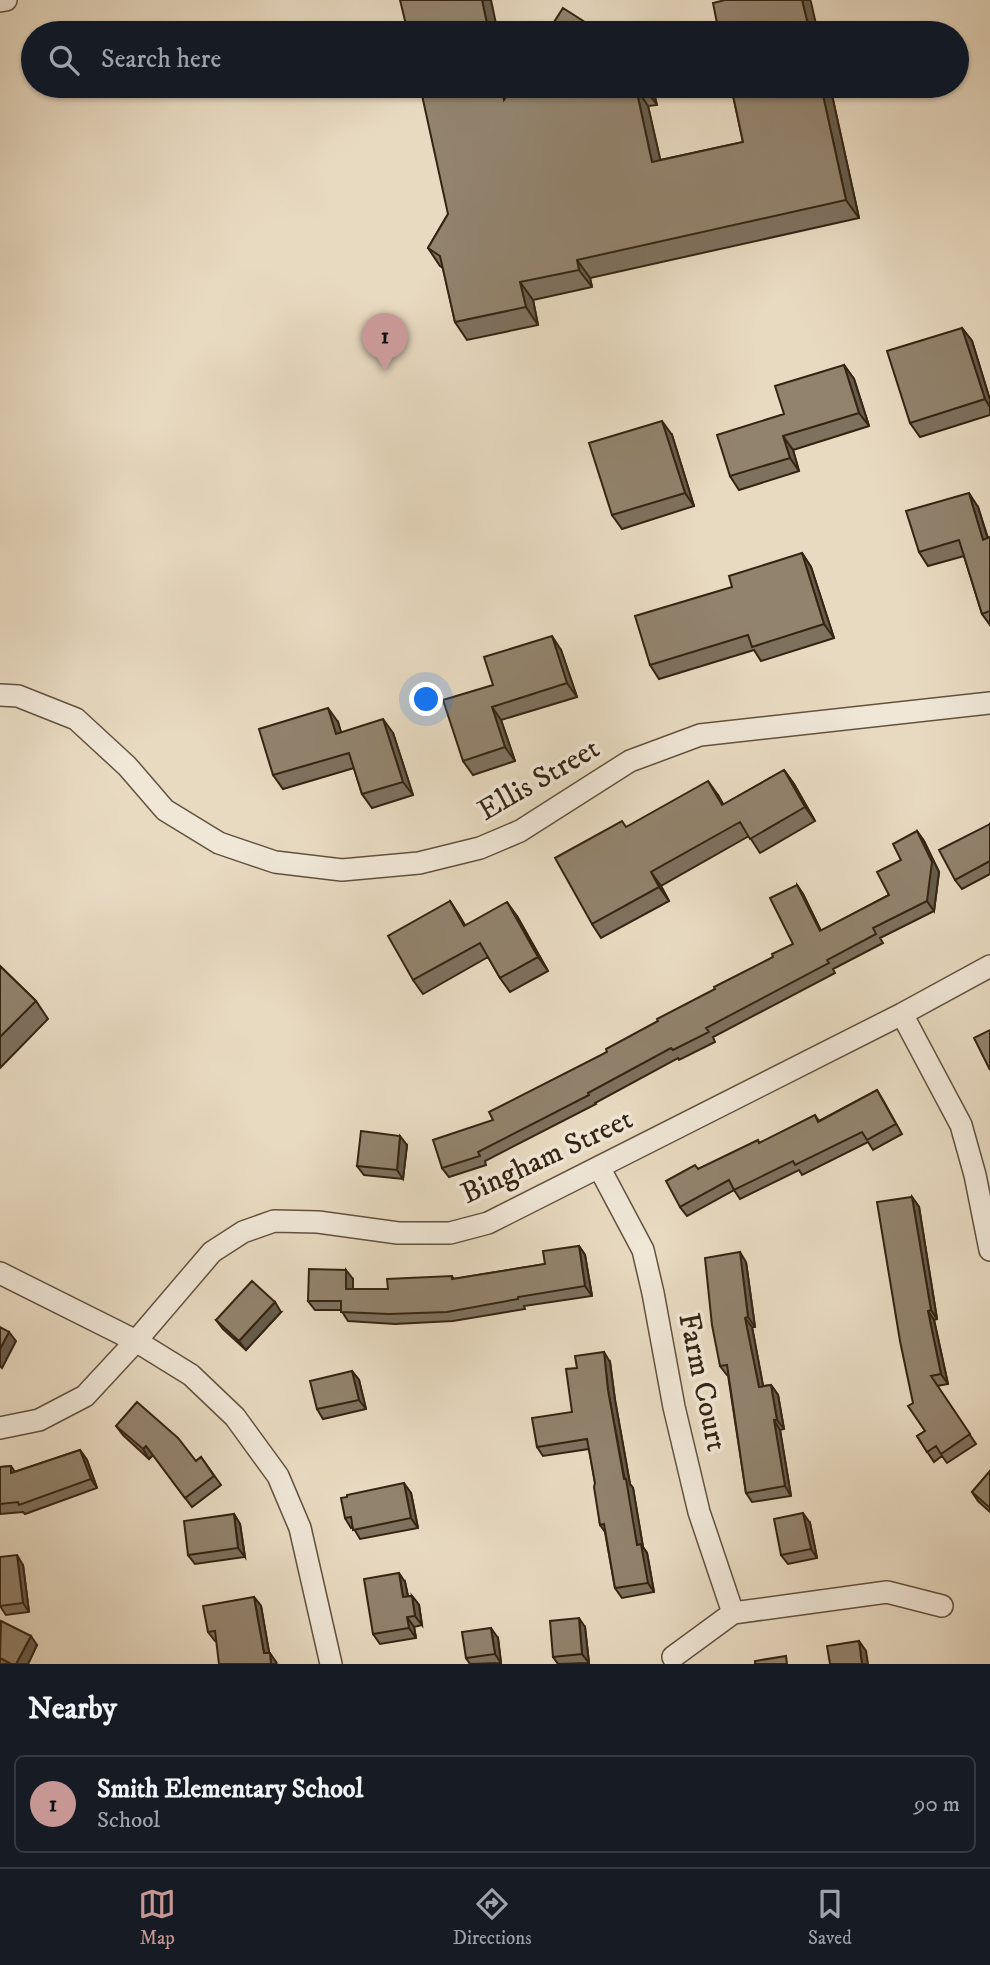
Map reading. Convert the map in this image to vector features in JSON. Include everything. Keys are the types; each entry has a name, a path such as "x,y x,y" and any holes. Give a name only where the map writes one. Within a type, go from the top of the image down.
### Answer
{"street":[{"path":"0,1 6,0"},
{"name":"Ellis Street","path":"0,695 18,696 76,719 127,766 165,810 219,844 275,862 342,870 419,863 480,848 520,831 630,761 700,735 990,703"},
{"name":"Bingham Street","path":"0,1428 39,1420 85,1396 212,1252 243,1232 274,1221 318,1222 398,1233 450,1233 488,1223 600,1169 990,966"},
{"path":"902,1014 961,1125 975,1175 990,1250"},
{"name":"Farm Court","path":"600,1169 643,1250 674,1407 699,1512 733,1613"},
{"path":"0,1273 136,1341 191,1375 235,1417 278,1476 300,1528 331,1664"},
{"path":"673,1657 733,1613 887,1592 942,1606"}],"building":[{"path":"400,0 482,0 486,21 405,21"},
{"path":"725,0 802,0 807,21 717,21 713,3"},
{"path":"563,8 583,21 555,21"},
{"path":"423,98 638,98 652,162 743,142 734,98 824,98 846,200 577,260 579,270 520,282 526,307 455,322 440,256 428,248 448,214"},
{"path":"962,328 985,399 910,423 887,351"},
{"path":"844,365 859,413 783,436 790,458 730,476 717,435 784,414 775,386"},
{"path":"662,421 685,493 612,515 589,443"},
{"path":"969,493 983,540 990,537 990,611 982,614 959,540 919,552 906,511"},
{"path":"802,553 824,624 752,647 748,635 650,665 635,616 732,587 729,576"},
{"path":"552,636 567,683 492,707 505,747 463,761 443,700 493,685 484,657"},
{"path":"328,708 336,734 383,719 403,782 362,794 349,753 273,775 259,729"},
{"path":"784,770 805,807 750,839 740,822 651,872 659,887 592,924 555,858 622,821 626,827 708,781 722,805"},
{"path":"990,824 990,861 955,880 939,850"},
{"path":"917,831 932,862 927,901 873,928 876,934 827,960 829,963 706,1028 709,1032 673,1050 671,1048 588,1093 589,1095 478,1152 480,1156 442,1168 433,1140 493,1120 489,1112 607,1052 606,1049 658,1021 657,1019 793,944 770,898 797,885 820,931 889,895 877,872 901,860 893,844"},
{"path":"450,901 464,926 507,902 538,957 500,978 480,943 413,980 388,936"},
{"path":"0,966 36,1001 0,1037"},
{"path":"990,1030 990,1070 974,1038"},
{"path":"877,1090 896,1124 867,1140 862,1132 795,1165 793,1161 734,1190 729,1180 680,1207 666,1181 695,1165 698,1169 758,1140 759,1143 815,1115 818,1122"},
{"path":"361,1131 400,1136 397,1170 357,1166"},
{"path":"912,1197 931,1310 928,1311 941,1374 931,1376 970,1434 941,1454 936,1446 927,1452 917,1436 925,1431 908,1406 913,1403 877,1202"},
{"path":"579,1246 585,1286 447,1312 341,1312 341,1301 308,1301 309,1269 346,1270 346,1289 388,1289 387,1279 452,1276 452,1279 545,1264 543,1251"},
{"path":"740,1252 748,1317 745,1318 759,1387 771,1385 785,1486 746,1493 727,1365 720,1366 712,1325 705,1258"},
{"path":"252,1281 275,1302 239,1341 216,1320"},
{"path":"0,1327 9,1332 0,1349"},
{"path":"604,1352 624,1479 637,1545 641,1544 648,1583 615,1588 604,1524 600,1525 587,1439 537,1447 532,1418 572,1412 566,1369 577,1368 575,1356"},
{"path":"352,1371 359,1400 317,1409 310,1381"},
{"path":"137,1402 178,1438 196,1461 201,1457 214,1476 185,1498 146,1446 143,1449 116,1426"},
{"path":"80,1450 91,1479 19,1505 18,1502 0,1504 0,1467 11,1466 11,1473"},
{"path":"990,1471 990,1508 972,1492"},
{"path":"404,1483 411,1518 353,1530 351,1517 345,1518 341,1498"},
{"path":"803,1513 811,1549 781,1555 774,1519"},
{"path":"234,1514 238,1548 188,1555 184,1521"},
{"path":"17,1555 23,1603 0,1606 0,1557"},
{"path":"399,1573 403,1597 412,1596 415,1616 407,1617 409,1628 373,1634 364,1579"},
{"path":"254,1597 264,1653 270,1653 271,1664 219,1664 215,1631 208,1632 203,1606"},
{"path":"579,1618 582,1654 553,1657 550,1621"},
{"path":"1,1621 31,1636 16,1664 0,1658"},
{"path":"491,1628 495,1654 466,1658 462,1632"},
{"path":"859,1641 862,1664 830,1664 827,1646"},
{"path":"786,1656 787,1664 755,1664 755,1661"}],"place":[{"name":"Smith Elementary School","path":"385,371"}]}
